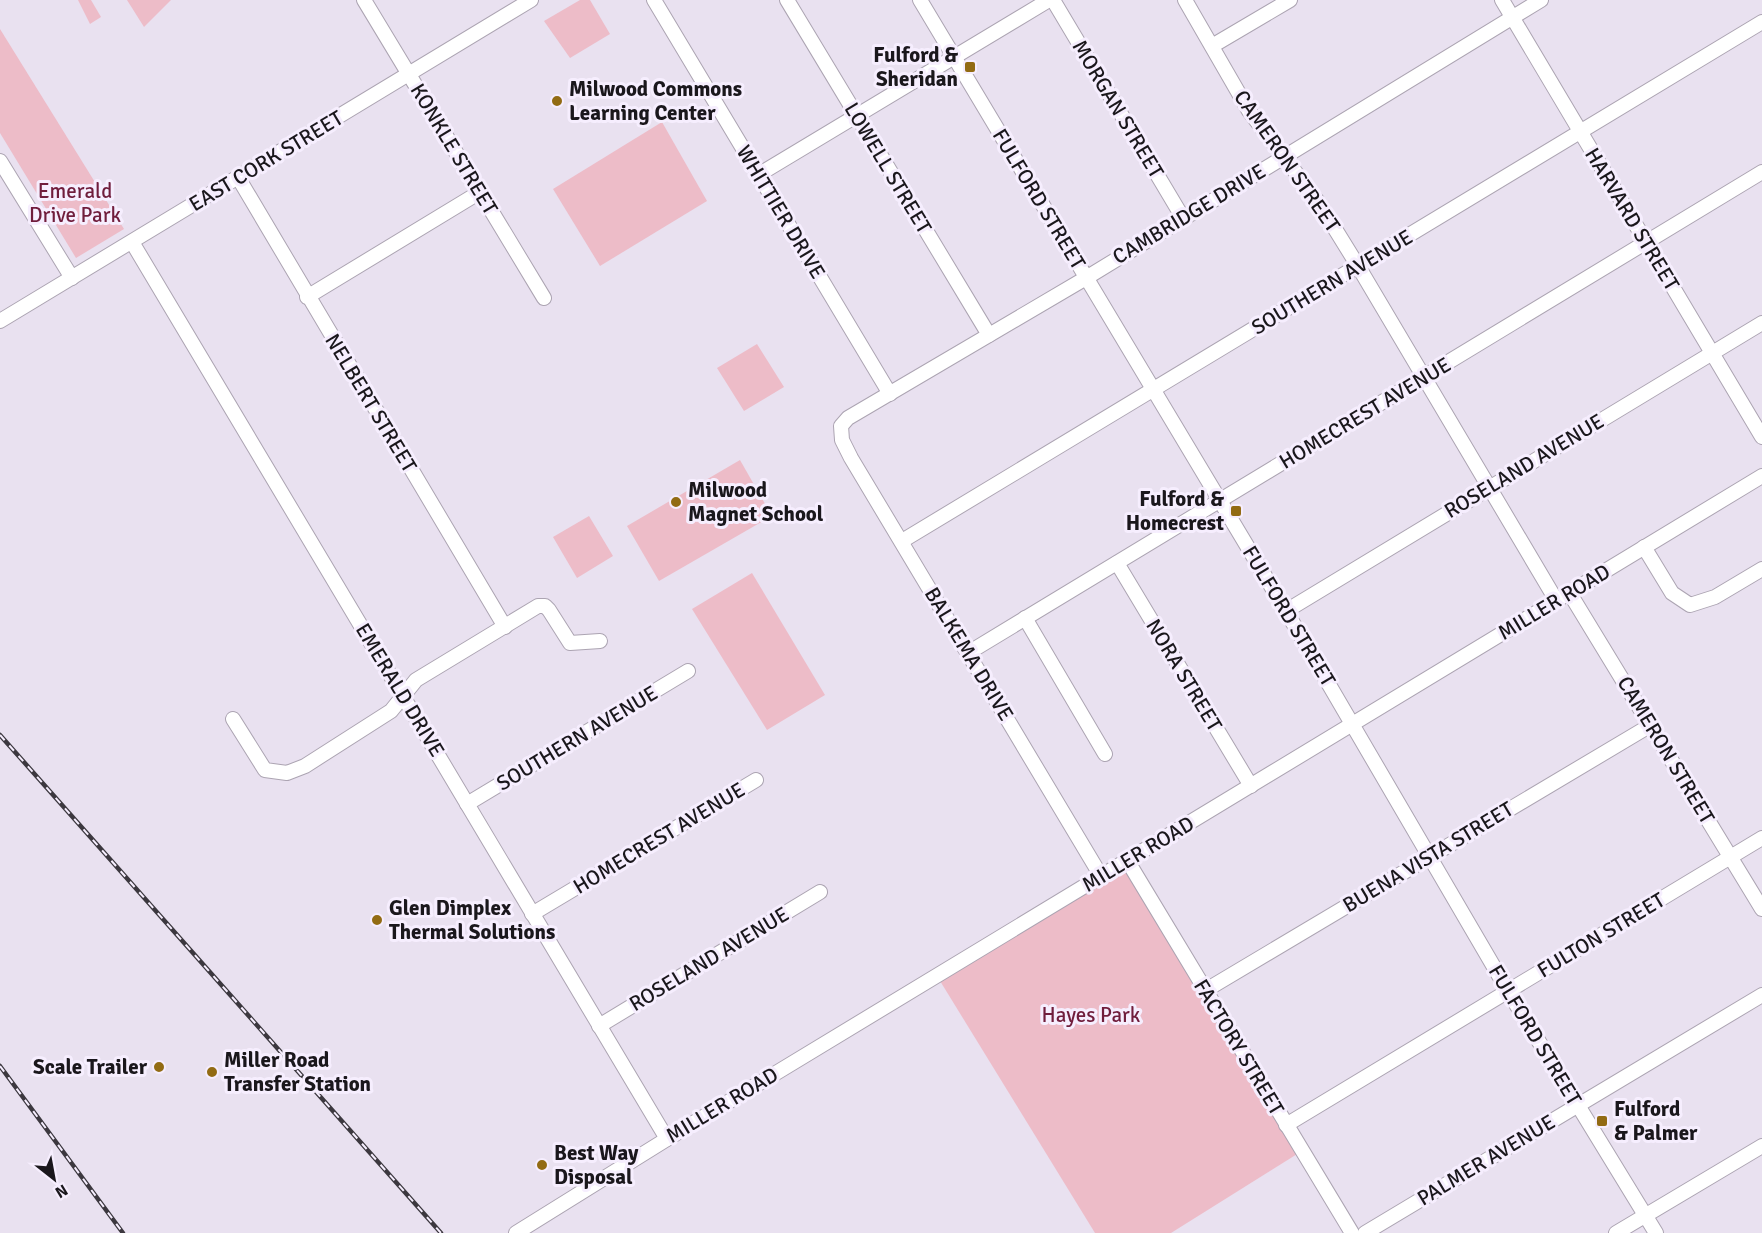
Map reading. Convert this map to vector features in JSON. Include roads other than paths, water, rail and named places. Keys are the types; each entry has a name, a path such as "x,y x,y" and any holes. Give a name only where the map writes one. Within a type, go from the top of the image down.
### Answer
{"street":[{"name":"KONKLE STREET","path":"364,0 544,298"},
{"name":"EAST CORK STREET","path":"0,321 531,0"},
{"name":"WHITTIER DRIVE","path":"654,0 890,394"},
{"name":"LOWELL STREET","path":"787,0 989,335"},
{"name":"FULFORD STREET","path":"920,0 1287,611 1508,991 1656,1233"},
{"path":"758,175 1051,0"},
{"name":"MORGAN STREET","path":"1051,0 1183,218"},
{"name":"CAMERON STREET","path":"1185,0 1249,111 1319,203 1358,266 1556,600"},
{"path":"1212,46 1290,0"},
{"name":"HARVARD STREET","path":"1502,0 1762,437"},
{"name":"CAMBRIDGE DRIVE","path":"840,432 849,418 1086,278 1541,0"},
{"name":"SOUTHERN AVENUE","path":"902,541 1762,22"},
{"path":"0,161 72,278"},
{"name":"HOMECREST AVENUE","path":"968,653 1762,172"},
{"name":"NELBERT STREET","path":"239,178 307,297 505,627"},
{"path":"307,297 480,192"},
{"name":"EMERALD DRIVE","path":"132,242 667,1139"},
{"name":"ROSELAND AVENUE","path":"1287,611 1762,323"},
{"name":"BALKEMA DRIVE","path":"840,432 851,458 1101,876"},
{"name":"MILLER ROAD","path":"516,1233 667,1139 1762,476"},
{"path":"1644,547 1672,593 1690,605 1715,597 1762,569"},
{"name":"NORA STREET","path":"1117,563 1251,786"},
{"name":"CAMERON STREET","path":"1569,592 1762,909"},
{"path":"233,718 265,770 279,773 295,770 356,735 391,711 416,680 543,605 549,610 570,643 600,640"},
{"path":"1025,618 1105,754"},
{"name":"SOUTHERN AVENUE","path":"467,804 687,671"},
{"name":"BUENA VISTA STREET","path":"1206,990 1651,725"},
{"name":"HOMECREST AVENUE","path":"532,914 756,780"},
{"name":"FULTON STREET","path":"1286,1125 1762,838"},
{"name":"FACTORY STREET","path":"1127,861 1352,1233"},
{"name":"ROSELAND AVENUE","path":"599,1026 820,892"},
{"name":"PALMER AVENUE","path":"1365,1233 1762,995"},
{"path":"1616,1233 1762,1146"}],"railway":[{"path":"0,735 441,1233"},
{"path":"0,1066 123,1233"}],"place":[{"name":"Fulford & Sheridan","path":"970,67"},
{"name":"Milwood Commons Learning Center","path":"557,101"},
{"name":"Milwood Magnet School","path":"676,502"},
{"name":"Fulford & Homecrest","path":"1236,511"},
{"name":"Glen Dimplex Thermal Solutions","path":"377,920"},
{"name":"Scale Trailer","path":"159,1067"},
{"name":"Miller Road Transfer Station","path":"212,1072"},
{"name":"Fulford & Palmer","path":"1602,1121"},
{"name":"Best Way Disposal","path":"542,1165"}],"park label":[{"name":"Emerald Drive Park","path":"75,203"},
{"name":"Hayes Park","path":"1091,1015"}]}
